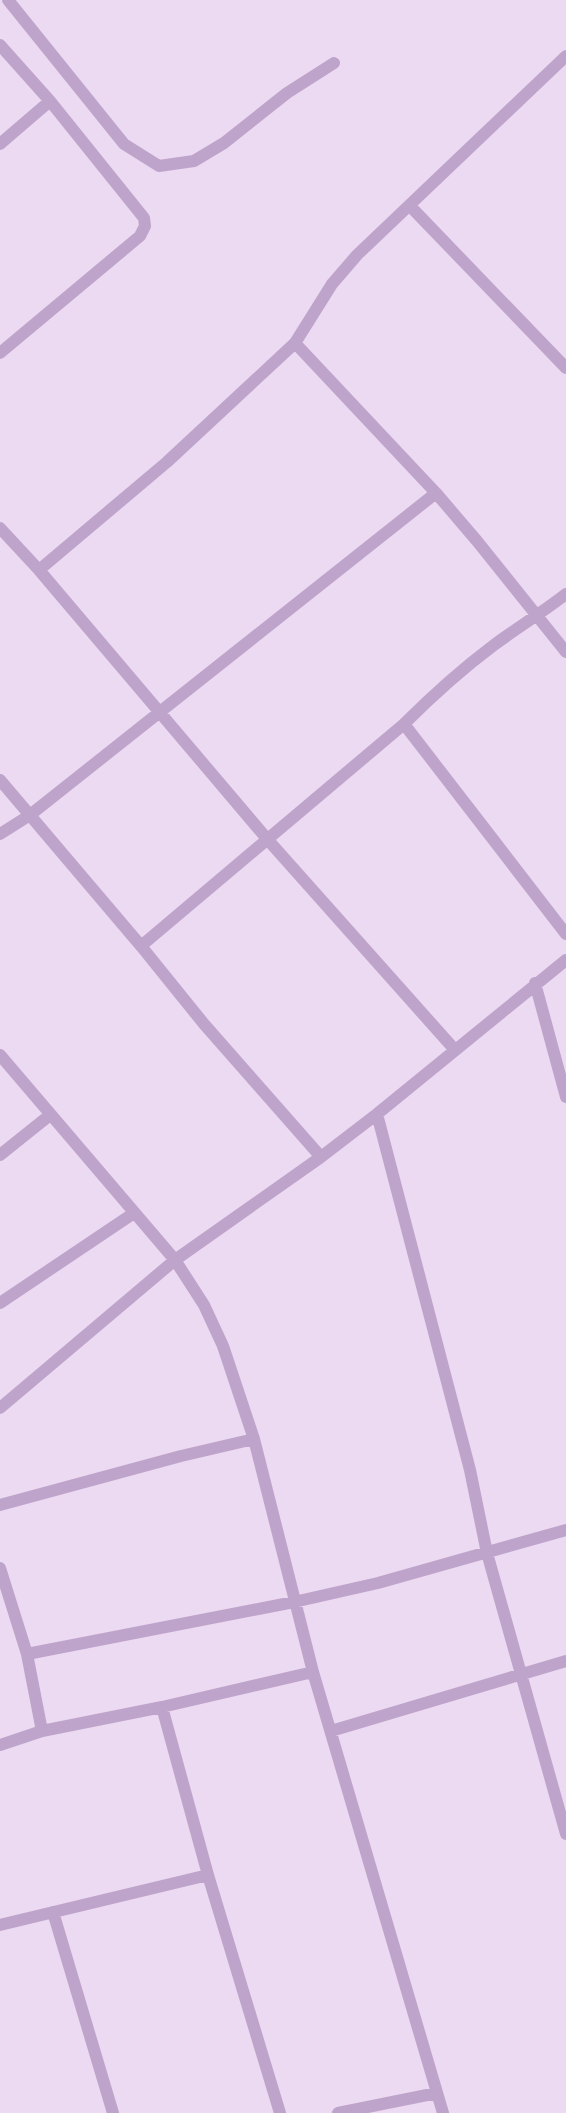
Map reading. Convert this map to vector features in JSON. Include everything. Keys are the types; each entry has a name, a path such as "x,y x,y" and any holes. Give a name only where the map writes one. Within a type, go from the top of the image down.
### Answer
{"street":[{"path":"8,0 124,144 159,166 194,161 224,143 287,93 334,63"},
{"path":"0,46 50,101 144,218 145,226 140,236 0,353"},
{"path":"39,570 167,462 295,343 332,284 357,255 566,56"},
{"path":"0,144 50,101"},
{"path":"410,206 566,368"},
{"path":"295,343 436,493 566,652"},
{"path":"0,834 30,815 436,493"},
{"path":"0,528 39,570 268,840 455,1050"},
{"path":"142,946 404,724 425,703 494,645 538,616 566,594"},
{"path":"404,724 566,934"},
{"path":"0,780 142,946 204,1024 321,1157"},
{"path":"0,1408 175,1260 321,1157 377,1114 535,983 566,960"},
{"path":"535,983 566,1097"},
{"path":"0,1055 175,1260 204,1305 223,1346 254,1439 313,1672 443,2113"},
{"path":"377,1114 470,1470 488,1553 566,1834"},
{"path":"0,1155 50,1115"},
{"path":"0,1303 134,1213"},
{"path":"0,1505 181,1456 254,1439"},
{"path":"27,1654 294,1602 378,1583 566,1530"},
{"path":"0,1568 27,1654 42,1731"},
{"path":"330,1731 566,1661"},
{"path":"0,1744 42,1731 162,1707 313,1672"},
{"path":"162,1707 208,1875 280,2113"},
{"path":"0,1925 208,1875"},
{"path":"54,1912 113,2113"},
{"path":"338,2113 437,2094"}]}
